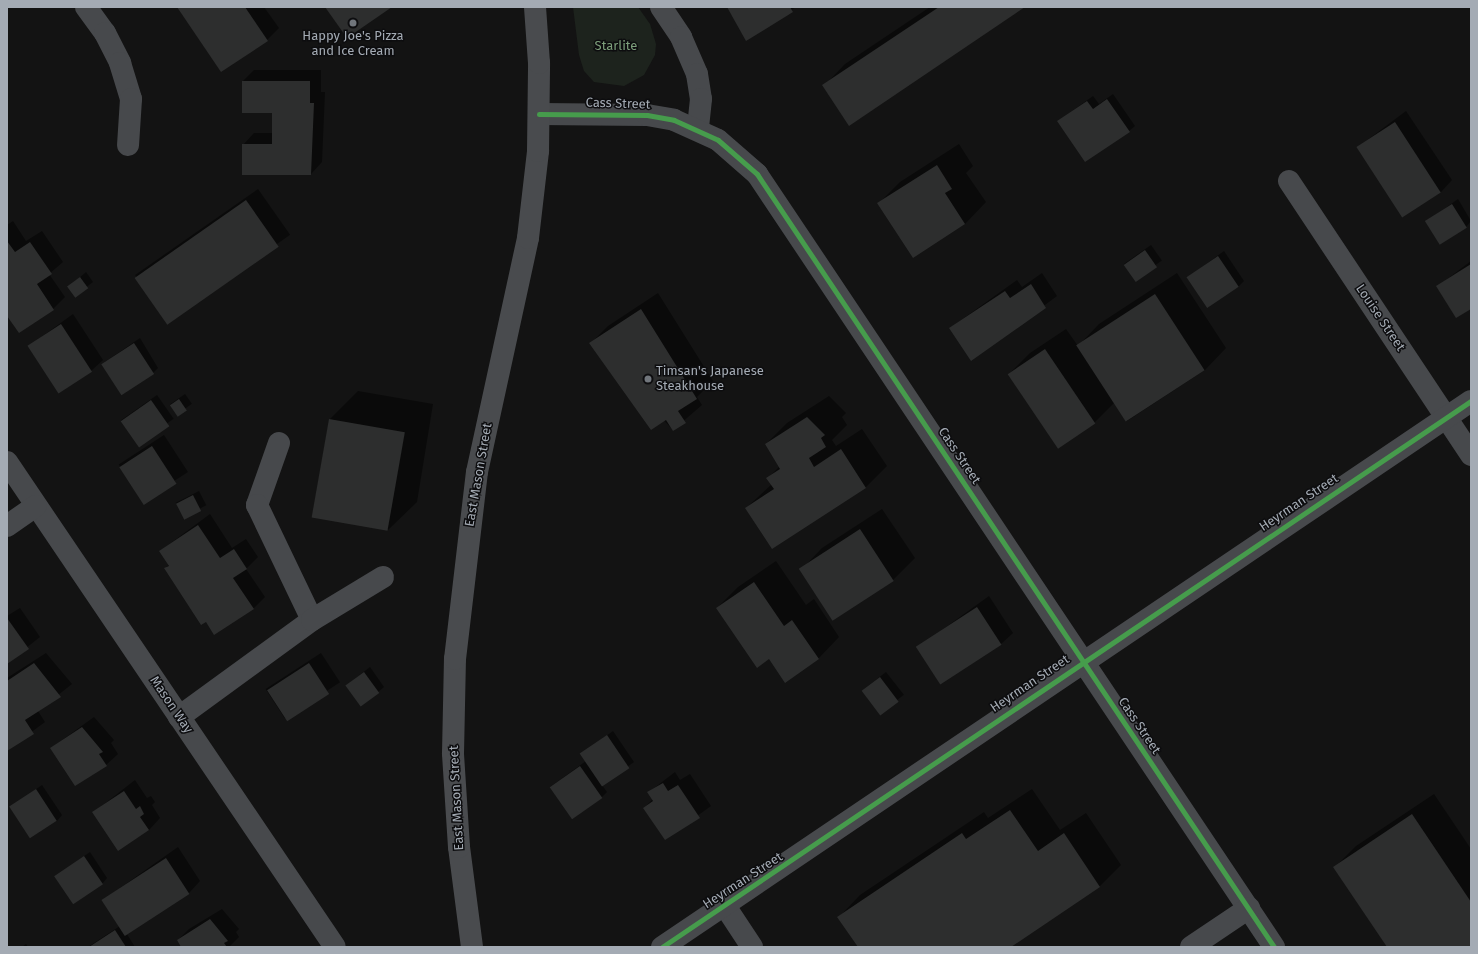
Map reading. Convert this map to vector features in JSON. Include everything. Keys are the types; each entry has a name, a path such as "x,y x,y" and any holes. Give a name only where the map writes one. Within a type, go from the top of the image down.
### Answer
{"main road":[{"name":"East Mason Street","path":"472,947 459,847 454,753 455,659 477,472 528,238 539,114 535,7"}],"street":[{"path":"86,7 105,33 120,63 131,99 128,145"},
{"path":"661,7 681,37 697,74 701,99 698,129"},
{"name":"Cass Street","path":"539,114 647,115 698,129 718,140 757,174 1274,947"},
{"name":"Louise Street","path":"1289,181 1471,455"},
{"name":"Heyrman Street","path":"662,947 1083,661 1471,401"},
{"path":"279,443 257,506 312,620"},
{"name":"Mason Way","path":"7,462 335,947"},
{"path":"7,526 36,506"},
{"path":"179,717 312,620 383,576"},
{"path":"724,906 752,947"},
{"path":"1191,947 1248,908"}],"green space":[{"name":"Starlite","path":"573,7 638,7 650,24 656,44 655,55 644,75 624,86 594,82 584,71 579,55"}],"building":[{"path":"177,7 245,7 268,41 221,72"},
{"name":"Happy Joe's Pizza and Ice Cream","path":"325,7 392,7 347,38"},
{"path":"727,7 790,7 793,12 746,41"},
{"path":"939,7 1025,7 849,126 822,85"},
{"path":"242,81 310,81 310,103 314,103 311,175 242,175 242,144 272,144 272,113 242,113"},
{"path":"1107,99 1130,132 1085,162 1057,121 1087,101 1093,109"},
{"path":"1395,122 1441,192 1402,218 1356,147"},
{"path":"937,165 952,189 945,193 965,224 913,258 877,203"},
{"path":"246,200 279,247 167,325 135,278"},
{"path":"1452,204 1467,228 1440,245 1425,221"},
{"path":"7,241 15,252 30,242 52,274 37,284 54,310 19,333 7,316"},
{"path":"1145,250 1157,267 1136,282 1124,265"},
{"path":"1218,256 1239,287 1207,308 1186,277"},
{"path":"1471,264 1471,309 1456,318 1436,286"},
{"path":"80,277 88,288 75,298 67,286"},
{"path":"1031,284 1046,308 971,361 949,328 1005,291 1010,298"},
{"path":"1155,294 1205,370 1126,422 1076,345"},
{"name":"Timsan's Japanese Steakhouse","path":"641,309 697,399 678,411 686,423 673,431 666,420 651,430 589,343"},
{"path":"61,324 92,372 58,394 27,346"},
{"path":"134,343 154,374 121,395 101,364"},
{"path":"1045,349 1095,424 1058,449 1008,374"},
{"path":"179,399 187,411 178,417 170,405"},
{"path":"151,400 169,426 139,447 121,421"},
{"path":"807,417 825,435 821,438 826,447 809,458 814,467 841,449 866,488 772,549 745,508 774,489 766,478 780,469 765,444"},
{"path":"329,419 405,432 387,531 312,517"},
{"path":"152,446 177,484 144,505 119,467"},
{"path":"193,495 201,511 184,520 176,504"},
{"path":"198,525 220,558 234,549 247,569 233,578 254,609 214,635 206,622 201,625 164,568 169,566 159,551"},
{"path":"860,529 894,581 833,621 799,569"},
{"path":"754,582 784,626 792,620 819,659 785,683 769,659 757,668 716,608"},
{"path":"977,607 1002,645 940,684 916,647"},
{"path":"7,618 29,649 7,664"},
{"path":"34,663 61,697 25,720 34,734 7,751 7,681"},
{"path":"309,663 329,694 287,721 267,690"},
{"path":"364,672 379,693 361,707 345,686"},
{"path":"880,677 899,702 880,716 862,691"},
{"path":"82,727 103,752 99,754 107,766 75,786 50,748"},
{"path":"607,735 629,768 602,787 580,753"},
{"path":"580,766 602,798 572,819 550,787"},
{"path":"663,783 668,791 678,785 700,818 665,840 643,808 653,801 647,792"},
{"path":"36,789 57,821 30,838 9,806"},
{"path":"124,791 136,809 140,806 144,814 140,817 149,830 118,851 92,812"},
{"path":"1010,810 1038,851 1064,833 1100,887 1011,947 858,947 837,917 962,833 966,839"},
{"path":"1412,814 1471,902 1471,947 1387,947 1333,867"},
{"path":"84,856 103,884 73,904 54,876"},
{"path":"166,858 189,894 125,936 101,900"},
{"path":"210,919 228,941 224,943 227,947 181,947 177,940"},
{"path":"115,930 126,947 89,947"}],"cycle path":[{"path":"539,114 647,115 674,120 718,140 757,174 1274,947"},
{"path":"662,947 1471,401"}],"place":[{"name":"Happy Joe's Pizza and Ice Cream","path":"353,23"},
{"name":"Timsan's Japanese Steakhouse","path":"648,379"}]}
